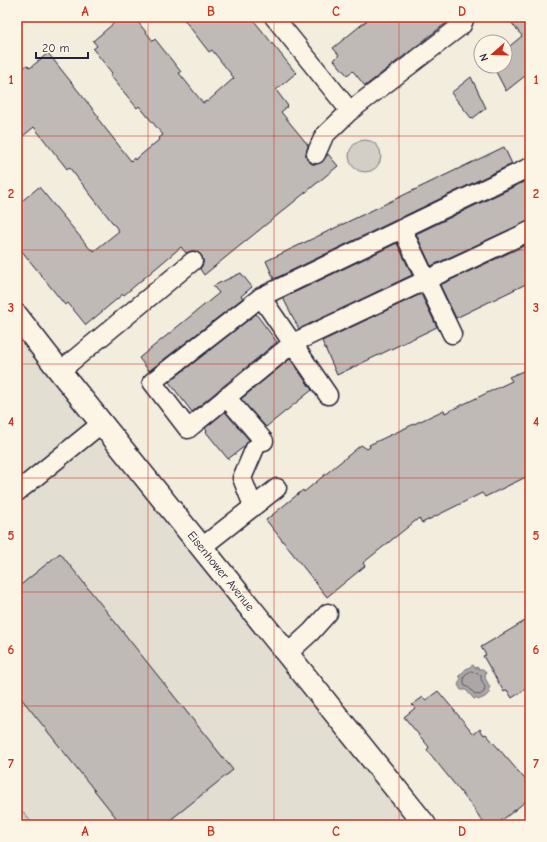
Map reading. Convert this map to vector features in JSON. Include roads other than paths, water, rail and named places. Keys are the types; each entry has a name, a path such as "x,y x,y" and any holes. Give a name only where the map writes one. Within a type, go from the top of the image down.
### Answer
{"main road":[{"name":"Eisenhower Avenue","path":"17,316 425,825"}],"street":[{"path":"274,17 350,111"},
{"path":"316,154 324,136 350,111 462,25 465,17"},
{"path":"530,168 261,297 152,382 188,428 293,343 530,231"},
{"path":"402,229 452,334"},
{"path":"60,371 193,261"},
{"path":"261,297 328,394"},
{"path":"226,397 260,444 242,478 253,506"},
{"path":"17,492 102,423"},
{"path":"202,547 277,488"},
{"path":"287,654 311,632 328,613"}],"water":[{"path":"473,665 475,668 478,667 479,669 483,669 486,673 485,678 490,687 488,690 490,692 485,697 478,700 476,698 474,699 466,690 461,690 458,685 461,678 459,676"}]}
